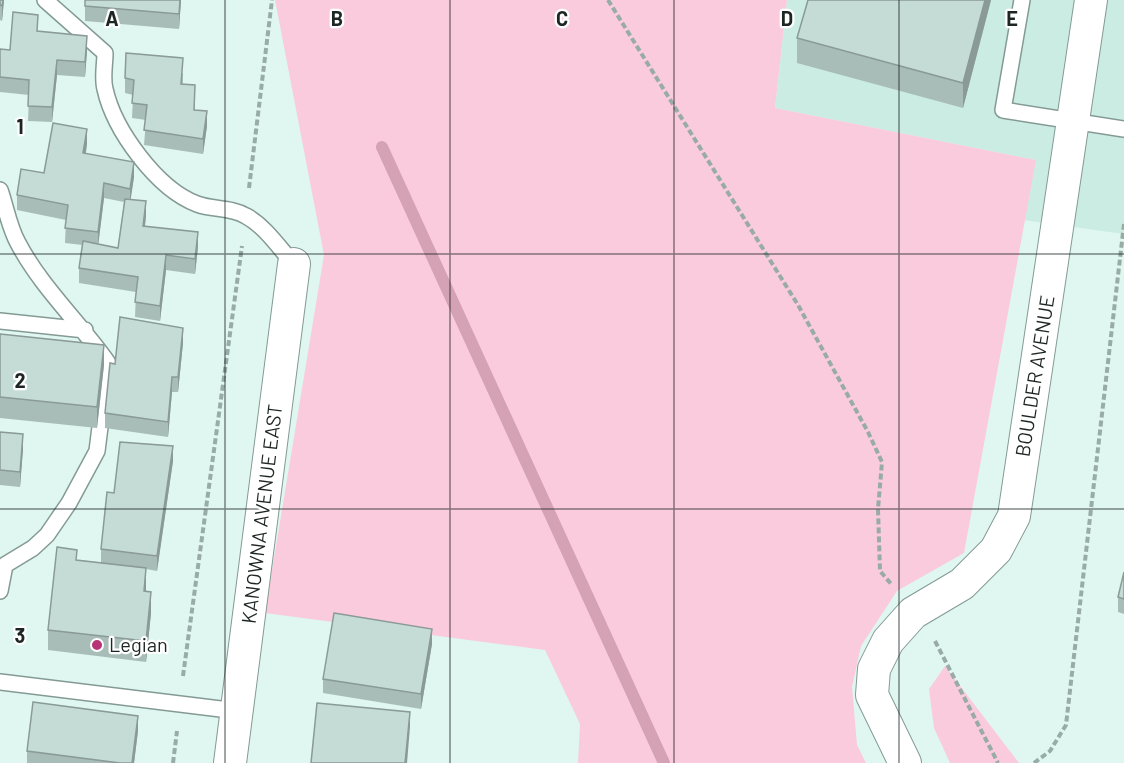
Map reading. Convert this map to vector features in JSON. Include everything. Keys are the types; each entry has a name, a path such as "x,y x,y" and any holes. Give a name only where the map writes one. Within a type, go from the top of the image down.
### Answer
{"street":[{"name":"BOULDER AVENUE","path":"905,763 872,694 874,669 888,641 913,613 962,584 996,550 1014,516 1091,0"},
{"name":"KANOWNA AVENUE EAST","path":"230,763 294,264"}],"lane":[{"path":"45,0 105,52 104,87 114,116 139,156 166,184 197,204 246,215 294,264"},
{"path":"1022,0 1003,110 1073,123 1124,129"},
{"path":"0,190 17,242 48,287 85,330 108,363 97,451 69,503 47,535 33,548 3,562 0,591"},
{"path":"0,321 85,330"},
{"path":"0,682 237,711"}],"path":[{"path":"173,763 179,704 246,215 272,0"},
{"path":"608,0 798,305 868,432 882,462 878,509 880,571 942,650 998,763"},
{"path":"1034,763 1050,751 1066,724 1124,224"}],"shaded area":[{"path":"275,0 787,0 775,108 1036,160 964,553 897,591 861,646 852,687 857,745 866,763 578,763 580,724 545,650 265,613 324,255"},
{"path":"787,0 1124,0 1124,234 1023,220 1036,160 775,108"},
{"path":"945,666 1019,763 950,763 934,728 929,689"}],"building":[{"path":"85,0 180,0 179,14 85,6"},
{"path":"808,0 985,0 963,83 797,38"},
{"path":"13,12 38,15 37,31 87,36 85,62 57,60 52,107 28,106 29,80 0,77 0,49 10,50"},
{"path":"126,53 183,58 181,84 195,85 194,110 207,111 203,139 144,130 147,105 132,103 134,80 125,78"},
{"path":"53,123 87,129 83,153 134,162 130,189 104,183 98,232 65,228 68,205 17,195 21,169 44,173"},
{"path":"125,199 146,201 143,226 198,232 195,259 166,255 160,306 135,302 138,277 79,268 83,241 118,248"},
{"path":"120,317 183,328 178,377 172,377 168,422 105,413 110,363 115,364"},
{"path":"0,334 104,345 97,407 0,397"},
{"path":"0,432 23,434 20,472 0,470"},
{"path":"120,442 173,446 157,556 101,549 107,492 114,493"},
{"path":"57,547 77,550 76,560 146,568 144,591 151,592 146,641 48,630"},
{"path":"1124,572 1124,599 1118,597"},
{"path":"334,613 432,629 421,694 323,679"},
{"path":"33,702 138,716 132,763 27,751"},
{"path":"317,703 410,712 405,763 311,763"}],"waterway":[{"path":"382,147 664,763"}],"place":[{"name":"Legian","path":"97,645"}]}
